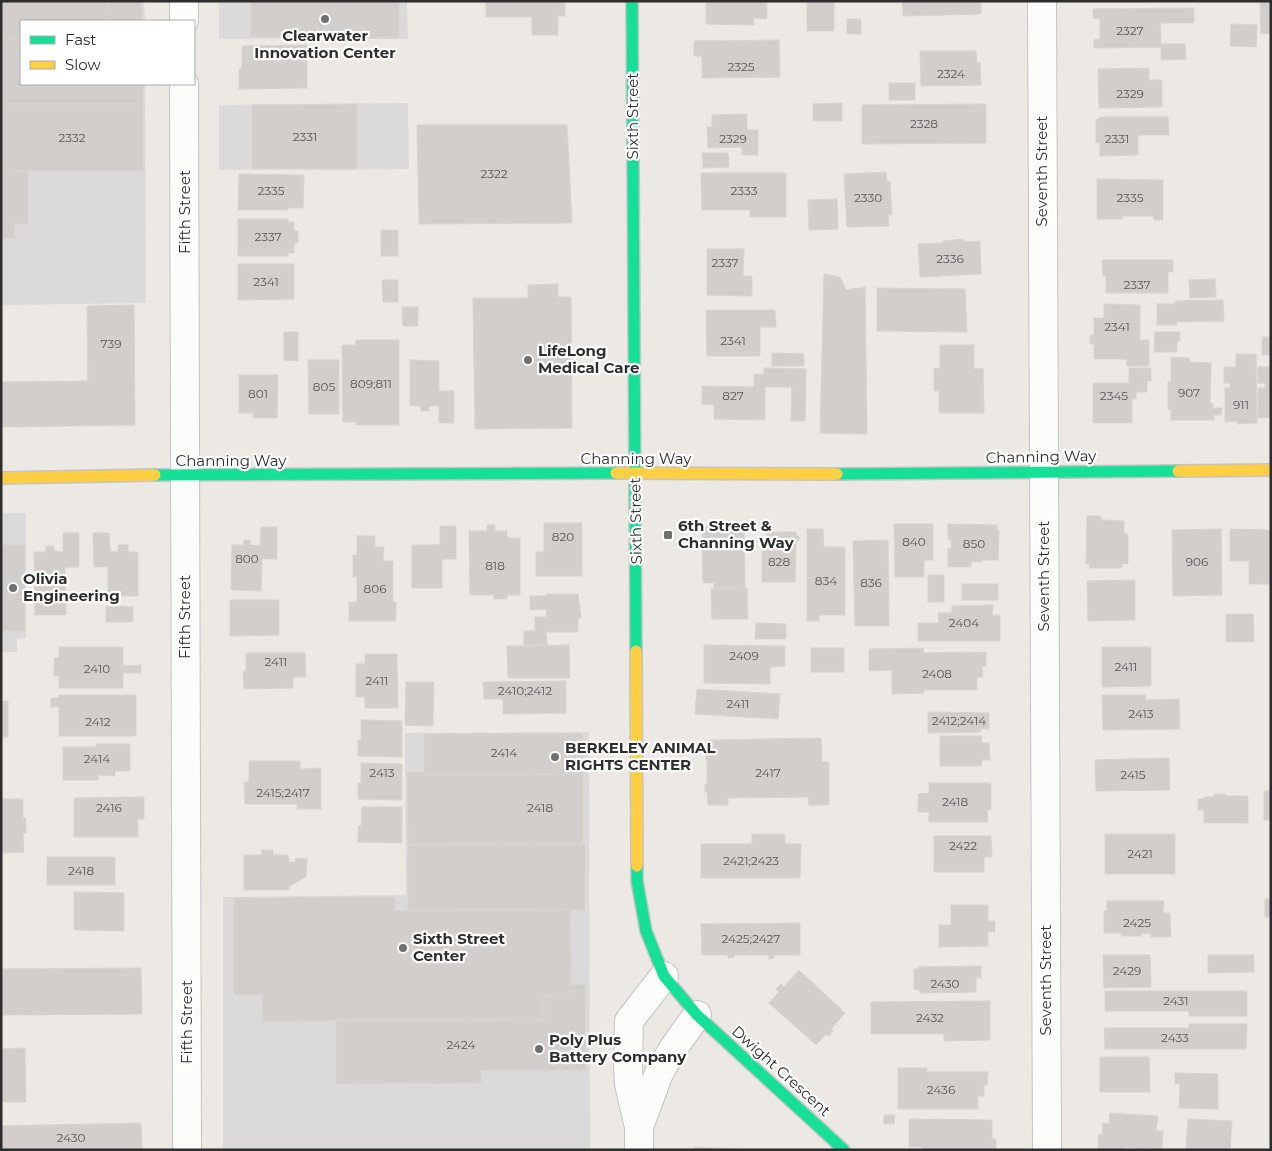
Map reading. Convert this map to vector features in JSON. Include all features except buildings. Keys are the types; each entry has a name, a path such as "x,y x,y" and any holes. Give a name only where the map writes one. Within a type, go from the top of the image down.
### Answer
{"street":[{"path":"184,1 184,20"},
{"name":"Sixth Street","path":"632,1 637,881 646,931 664,976 697,1015"},
{"name":"Seventh Street","path":"1042,1 1047,1150"},
{"name":"Fifth Street","path":"184,85 187,1150"},
{"name":"Channing Way","path":"1,478 1271,470"},
{"path":"639,1138 629,1084 629,1020 664,976"},
{"path":"639,1138 659,1074 675,1046 697,1015"},
{"name":"Dwight Crescent","path":"697,1015 844,1150"}],"shaded area":[{"path":"1,1 144,1 145,20 20,20 20,85 145,85 146,303 1,305"},
{"name":"Clearwater Innovation Center","path":"219,1 407,1 408,39 219,39"},
{"path":"408,103 409,169 219,170 219,105"},
{"name":"Olivia Engineering","path":"1,513 26,513 26,638 17,638 17,652 1,652"},
{"path":"589,732 590,1150 223,1150 223,897 406,895 405,733"}],"traffic: fast":[{"path":"632,1 636,651"},
{"path":"837,474 1178,471"},
{"path":"155,475 616,473"},
{"path":"637,866 637,881 646,931 664,976 697,1015 844,1150"}],"traffic: slow":[{"path":"1178,471 1271,470"},
{"path":"616,473 837,474"},
{"path":"1,478 155,475"},
{"path":"636,651 637,866"}],"place":[{"name":"Clearwater Innovation Center","path":"325,19"},
{"name":"LifeLong Medical Care","path":"528,360"},
{"name":"6th Street & Channing Way","path":"668,535"},
{"name":"Olivia Engineering","path":"13,588"},
{"name":"BERKELEY ANIMAL RIGHTS CENTER","path":"555,757"},
{"name":"Sixth Street Center","path":"403,948"},
{"name":"Poly Plus Battery Company","path":"539,1049"}]}
